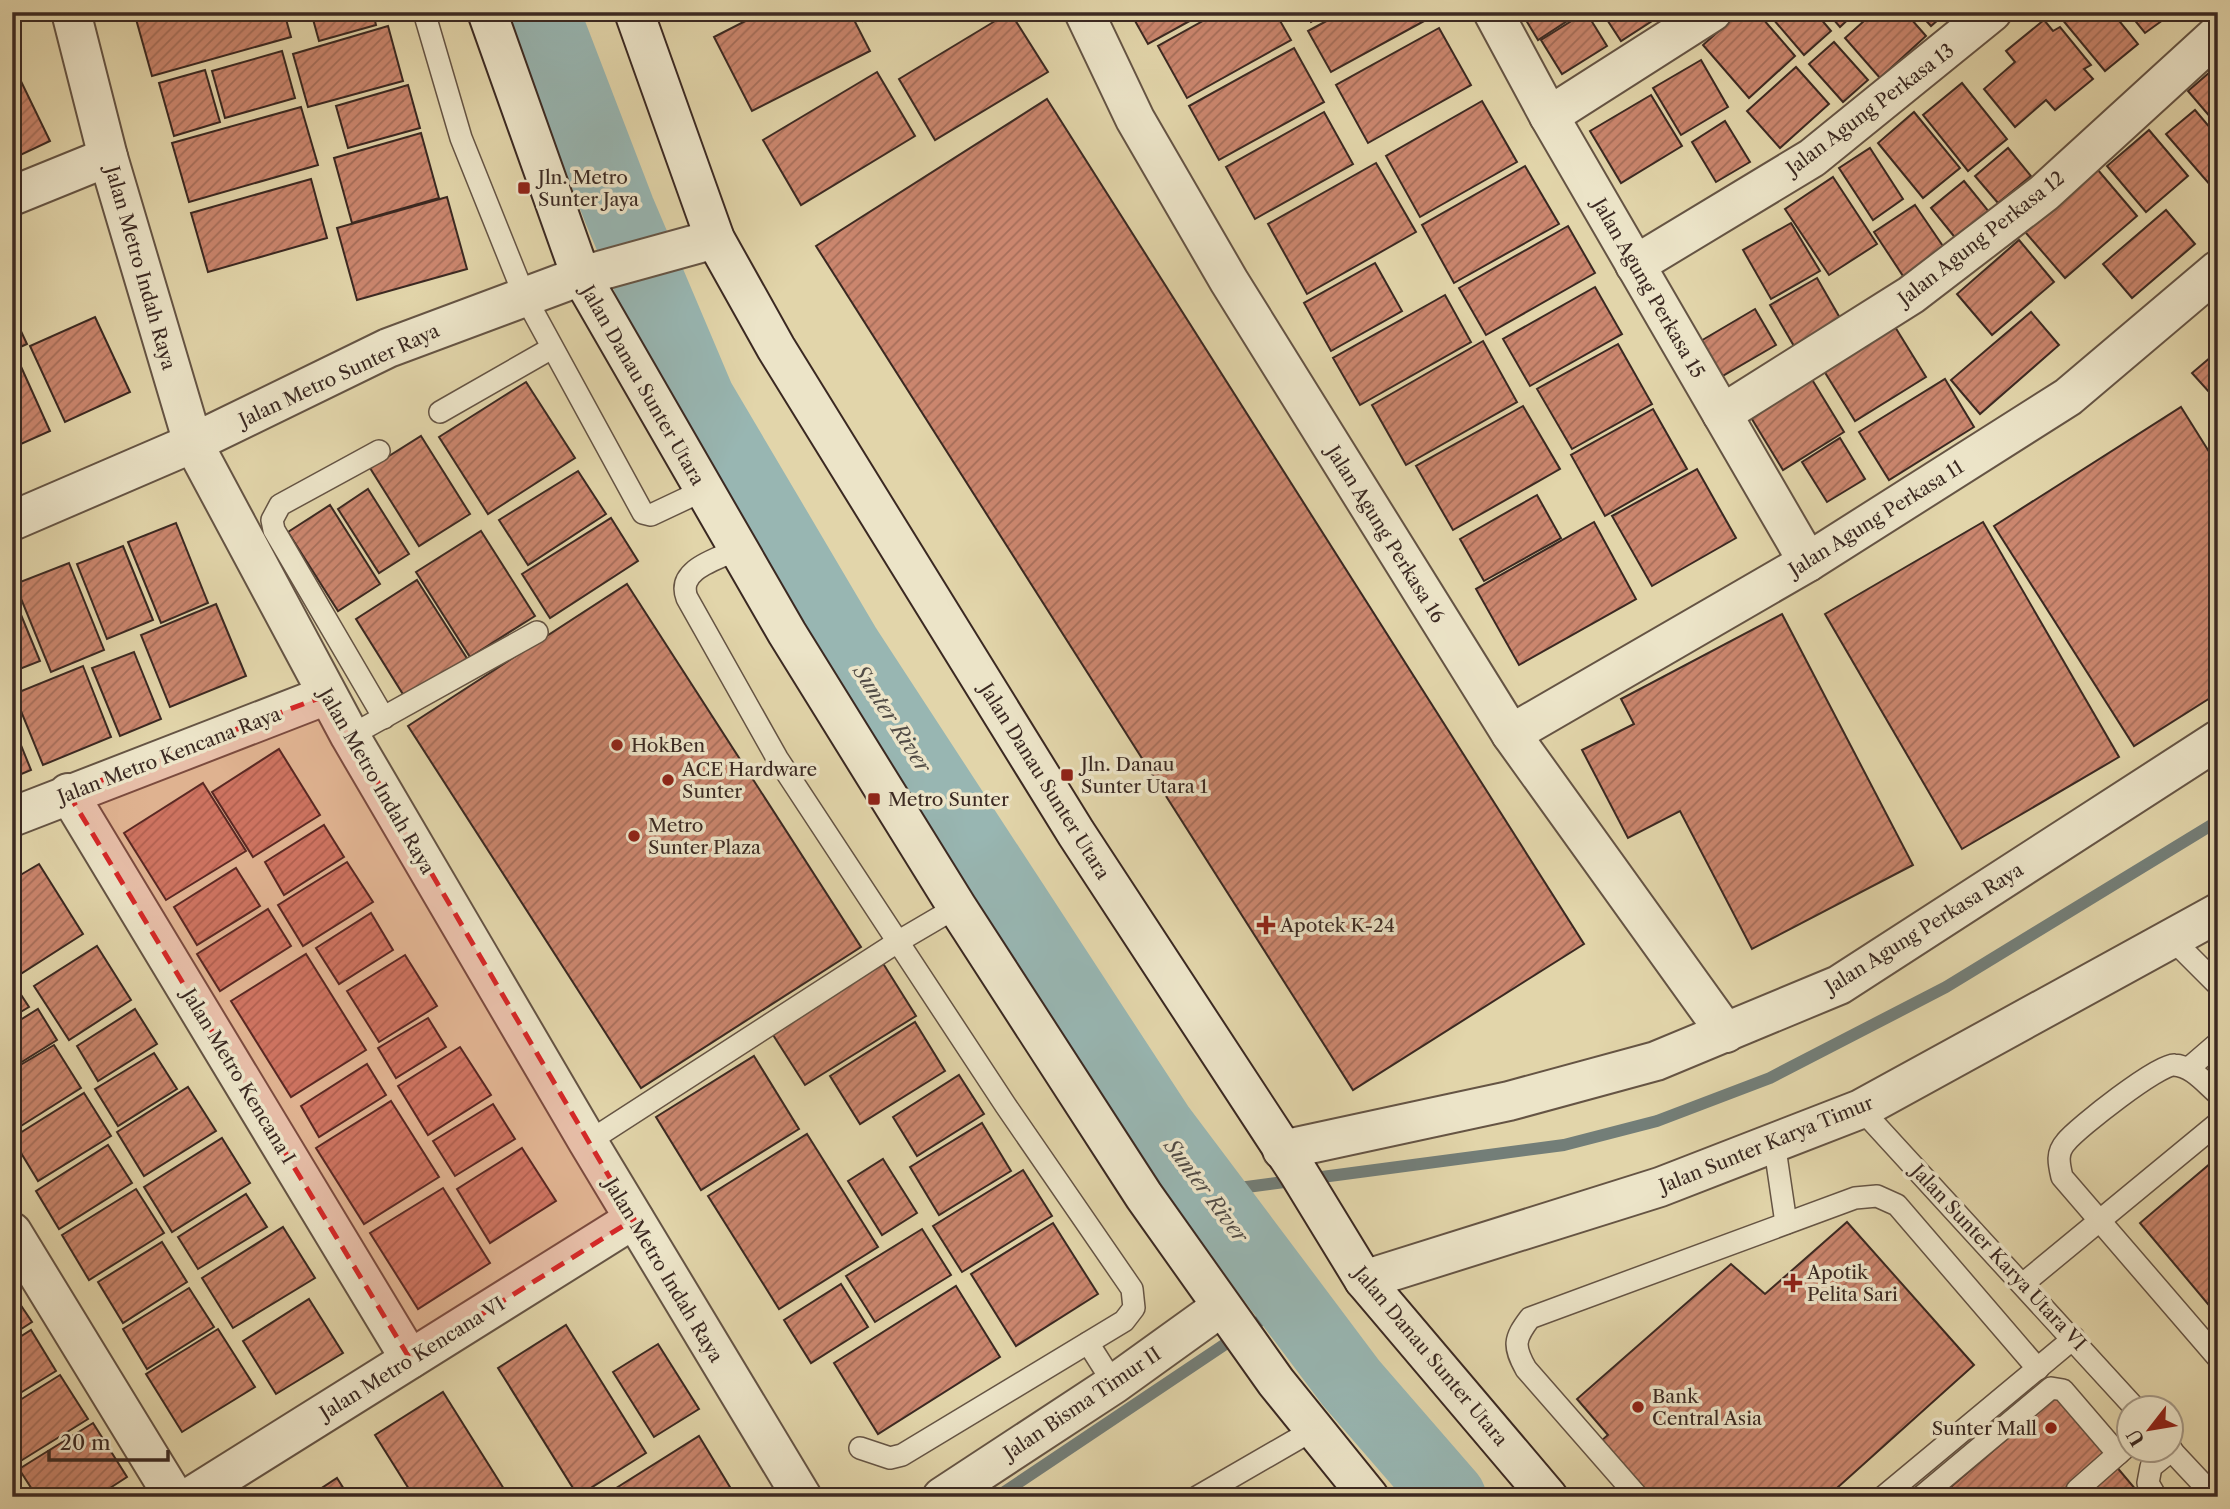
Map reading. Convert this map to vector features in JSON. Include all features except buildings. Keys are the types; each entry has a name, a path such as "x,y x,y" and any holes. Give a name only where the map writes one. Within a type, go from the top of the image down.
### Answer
{"street":[{"name":"Jalan Metro Indah Raya","path":"71,12 108,157 193,443 350,736 588,1142 802,1497"},
{"name":"Jalan Danau Sunter Utara","path":"487,12 594,271 704,490 794,644 957,907 1144,1196 1276,1382 1369,1497"},
{"name":"Jalan Danau Sunter Utara","path":"634,12 699,243 776,348 1076,833 1290,1161 1359,1272 1548,1497"},
{"name":"Jalan Agung Perkasa 16","path":"1084,12 1135,119 1229,281 1511,734 1726,1033"},
{"name":"Jalan Agung Perkasa 15","path":"1493,12 1634,265 1808,562"},
{"path":"1549,116 1712,12"},
{"name":"Jalan Agung Perkasa 13","path":"1634,265 1812,158 1992,12"},
{"name":"Jalan Agung Perkasa 12","path":"1722,414 1922,286 2044,193 2218,34"},
{"path":"12,196 108,157"},
{"name":"Jalan Metro Sunter Raya","path":"12,521 193,443 387,348 594,271 699,243"},
{"name":"Jalan Agung Perkasa 11","path":"1511,734 1808,562 2067,397 2218,270"},
{"name":"Jalan Metro Kencana Raya","path":"12,817 68,793 327,695"},
{"name":"Jalan Agung Perkasa Raya","path":"1290,1161 1656,1061 1839,985 2218,740"},
{"name":"Jalan Metro Kencana I","path":"68,793 410,1359"},
{"name":"Jalan Sunter Karya Timur","path":"1359,1272 1660,1187 1861,1109 2218,913"},
{"name":"Jalan Metro Kencana VI","path":"190,1497 634,1219"},
{"path":"12,1232 174,1497"},
{"name":"Jalan Bisma Timur II","path":"942,1497 1114,1384 1226,1315"}],"lane":[{"path":"424,12 461,138 524,295 643,513 651,515 704,490"},
{"path":"440,412 552,348"},
{"path":"379,451 280,505 272,520 274,530 384,718"},
{"path":"739,549 698,568 687,578 684,588 687,598 777,758 1132,1289 1134,1308 1124,1321 902,1455 890,1458 860,1448"},
{"path":"350,736 537,632"},
{"path":"588,1142 898,941 957,907"},
{"path":"2173,940 2218,985"},
{"path":"2189,1068 2218,1043"},
{"path":"2218,1094 2189,1068 2171,1064 2149,1075 2065,1142 2057,1160 2062,1177 2218,1358"},
{"name":"Jalan Sunter Karya Utara VI","path":"1861,1109 2024,1283 2123,1394"},
{"path":"2024,1283 2218,1123"},
{"path":"1774,1142 1786,1223"},
{"path":"1639,1497 1526,1369 1517,1354 1517,1335 1530,1318 1855,1198 1877,1196 1897,1205 2038,1368"},
{"path":"1883,1497 2074,1338"},
{"path":"1088,1343 1114,1384"},
{"path":"1922,1497 2052,1388 2063,1390 2114,1440"},
{"path":"1197,1497 1313,1430"},
{"path":"2083,1497 2077,1490 2114,1457"},
{"path":"2184,1463 2215,1497"},
{"path":"2154,1464 2151,1467 2148,1483 2156,1497"}],"highlighted area":[{"path":"327,695 634,1219 410,1359 68,793"}],"waterway":[{"name":"Sunter River","path":"543,12 619,210 699,399 846,648 1158,1126 1351,1383 1450,1497"},
{"path":"1209,1192 1564,1145 1657,1121 1770,1078 1946,987 2218,821"},
{"path":"997,1497 1288,1302"}],"place":[{"name":"Jln. Metro Sunter Jaya","path":"524,188"},
{"name":"HokBen","path":"617,745"},
{"name":"Jln. Danau Sunter Utara 1","path":"1067,775"},
{"name":"ACE Hardware Sunter","path":"668,780"},
{"name":"Metro Sunter","path":"874,799"},
{"name":"Metro Sunter Plaza","path":"634,836"},
{"name":"Apotek K-24","path":"1266,925"},
{"name":"Apotik Pelita Sari","path":"1793,1283"},
{"name":"Bank Central Asia","path":"1638,1407"},
{"name":"Sunter Mall","path":"2051,1428"}]}
